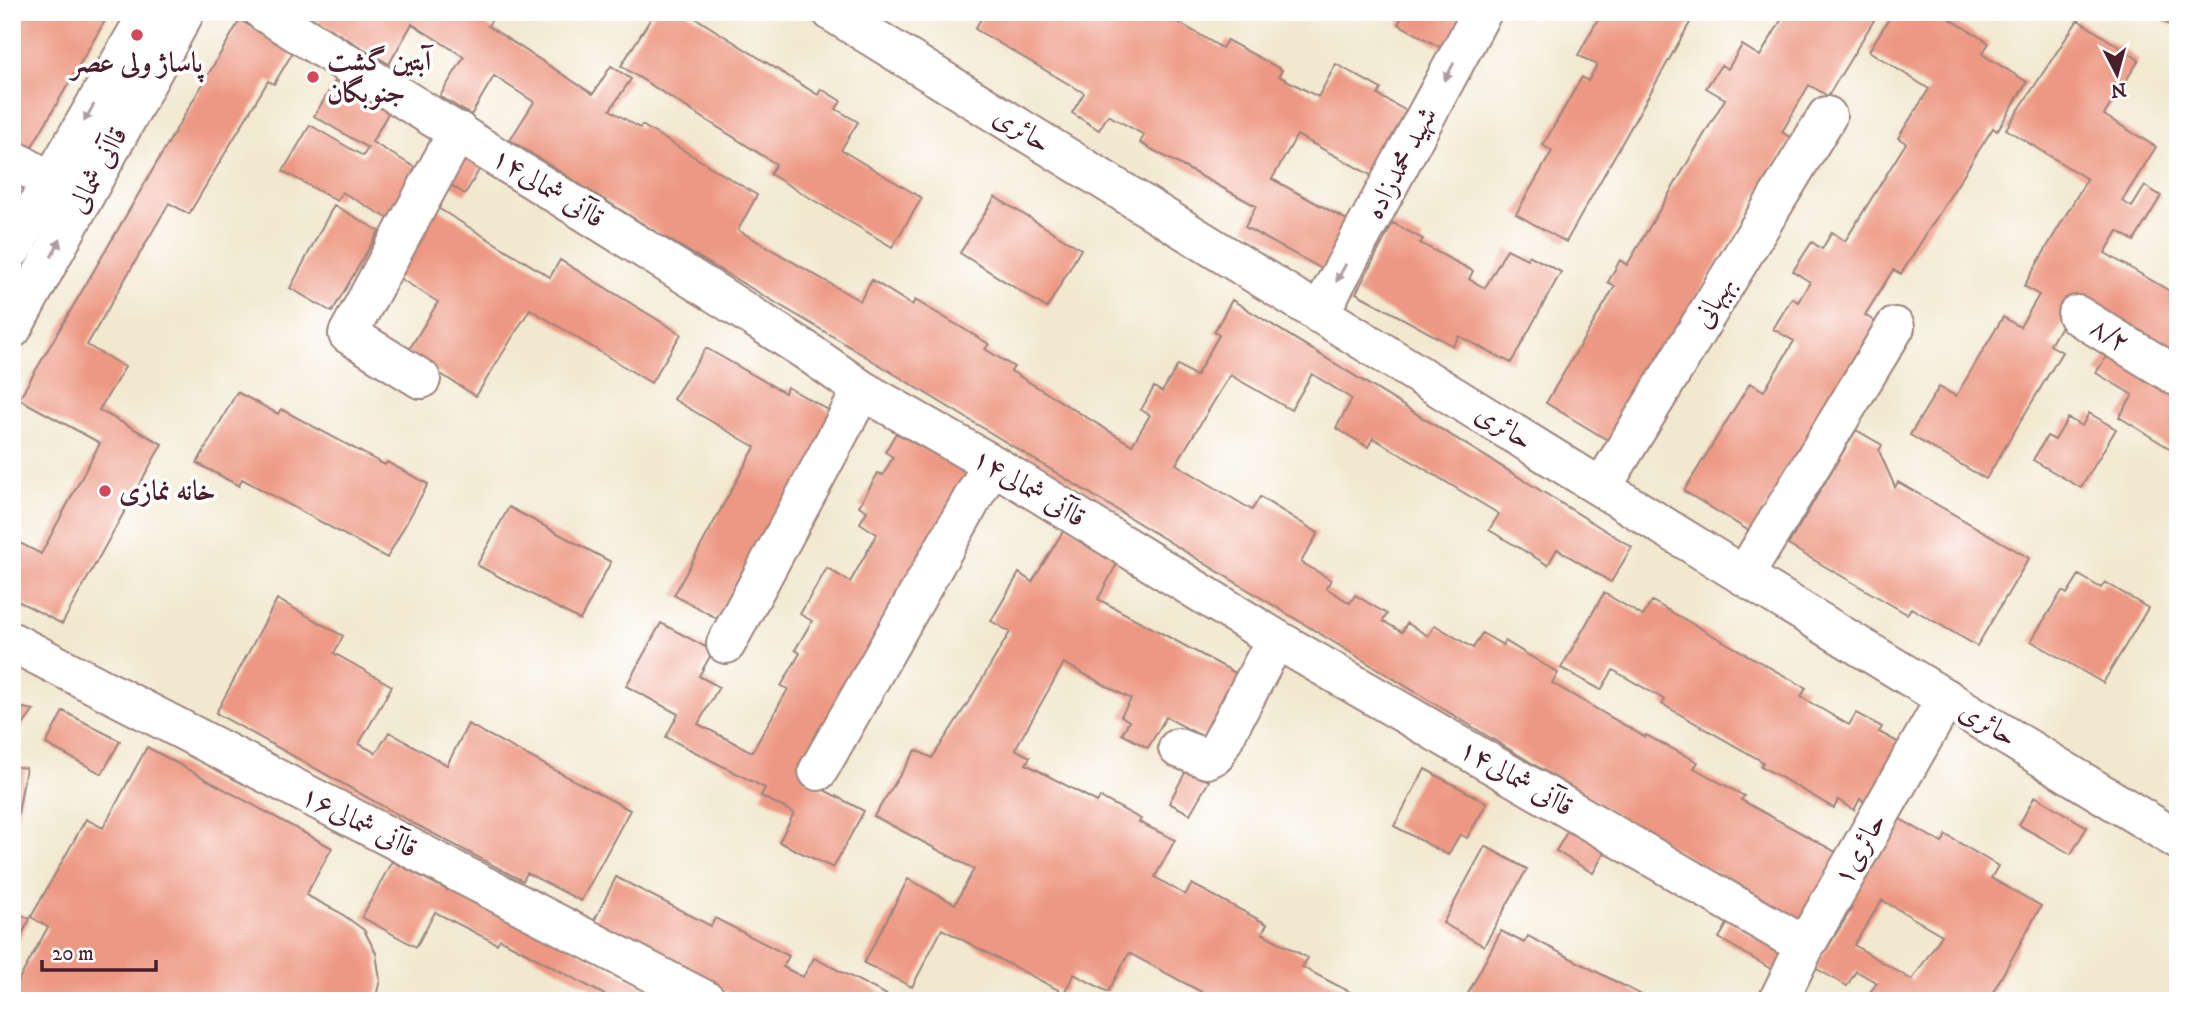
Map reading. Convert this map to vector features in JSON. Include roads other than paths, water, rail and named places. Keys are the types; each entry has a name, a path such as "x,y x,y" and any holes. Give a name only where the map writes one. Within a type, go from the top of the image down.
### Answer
{"street":[{"path":"12,248 149,12"},
{"name":"قاآنی شمالی","path":"12,329 25,274 82,199 185,12"},
{"name":"قاآنی شمالی۱۴","path":"264,12 805,350 862,390 992,464 1276,639 1805,946"},
{"name":"حائری","path":"832,12 1744,576 2178,840"},
{"name":"شهید محمدزاده","path":"1319,314 1482,12"},
{"name":"بهبهانی","path":"1602,488 1827,116"},
{"path":"421,379 348,334 458,131"},
{"path":"12,159 82,199"},
{"name":"۸/۲","path":"2077,315 2178,377"},
{"path":"1744,576 1895,327"},
{"path":"726,644 862,390"},
{"path":"818,771 992,464"},
{"path":"1178,748 1207,759 1215,755 1276,639"},
{"name":"قاآنی شمالی۱۶","path":"12,642 707,1001"},
{"name":"حائری۱","path":"1778,1001 1805,946 1946,698"}],"place":[{"name":"پاساژ ولی عصر","path":"137,35"},
{"name":"آبتین گشت جنوبگان","path":"313,77"},
{"name":"خانه نمازی","path":"105,491"}]}
